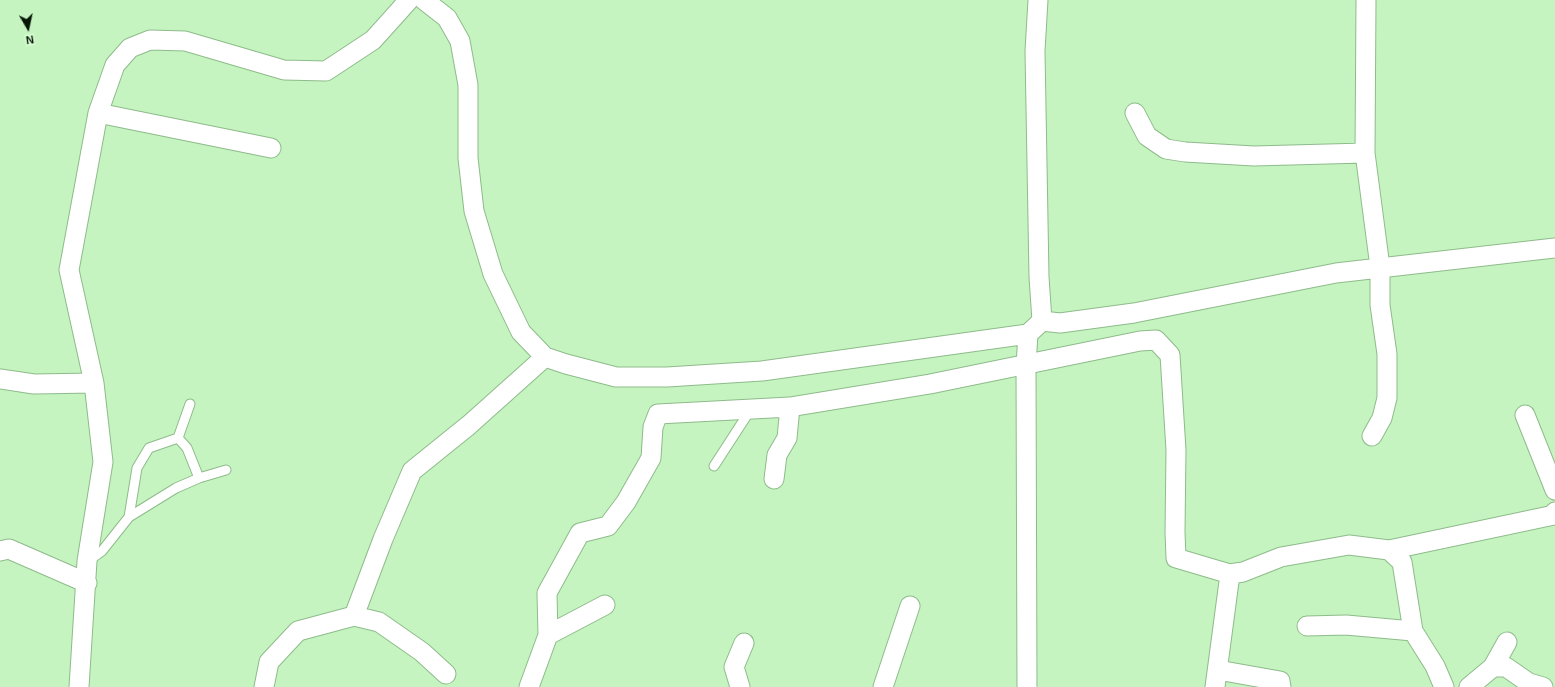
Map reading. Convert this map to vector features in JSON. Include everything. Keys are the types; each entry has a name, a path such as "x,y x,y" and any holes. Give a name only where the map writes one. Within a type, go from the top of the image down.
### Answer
{"street":[{"path":"79,687 87,583 87,561 103,462 94,383 69,270 98,113 115,65 130,48 150,40 185,40 284,70 326,71 372,40 409,0"},
{"path":"424,0 447,18 460,40 468,85 468,158 474,212 493,274 521,332 545,357 616,377 667,377 762,371 1028,334 1042,321 1060,323 1134,313 1336,273 1555,248"},
{"path":"1038,0 1035,51 1039,277 1042,321"},
{"path":"1366,0 1365,153 1380,267 1380,304 1387,354 1387,398 1382,418 1372,436"},
{"path":"98,113 271,148"},
{"path":"1135,114 1147,136 1166,149 1185,152 1254,156 1365,153"},
{"path":"1026,687 1026,365 1028,334"},
{"path":"529,687 548,634 547,593 580,533 608,526 626,502 651,458 653,427 658,414 790,407 930,384 1140,341 1156,340 1170,355 1176,450 1176,558 1230,574 1243,572 1281,557 1349,545 1389,550 1554,515 1555,512"},
{"path":"354,616 383,539 412,472 469,425 545,357"},
{"path":"0,379 34,384 94,383"},
{"path":"774,479 777,455 787,438 790,407"},
{"path":"1525,415 1555,490"},
{"path":"0,551 9,549 87,583"},
{"path":"1389,550 1402,562 1413,631 1435,666 1444,687"},
{"path":"1230,574 1217,678 1280,681 1280,687"},
{"path":"548,634 605,605"},
{"path":"883,687 910,606"},
{"path":"264,687 269,662 298,631 354,616 379,622 422,652 446,674"},
{"path":"1308,626 1346,626 1413,631"},
{"path":"1469,687 1493,667 1507,642"},
{"path":"740,687 734,667 744,643"},
{"path":"1493,667 1506,667 1529,683 1543,687"}],"lane":[{"path":"178,438 190,404"},
{"path":"714,466 751,409"},
{"path":"129,517 137,468 149,448 178,438"},
{"path":"178,438 187,448 199,478"},
{"path":"87,561 102,551 129,517 176,488 199,478 226,470"}]}
